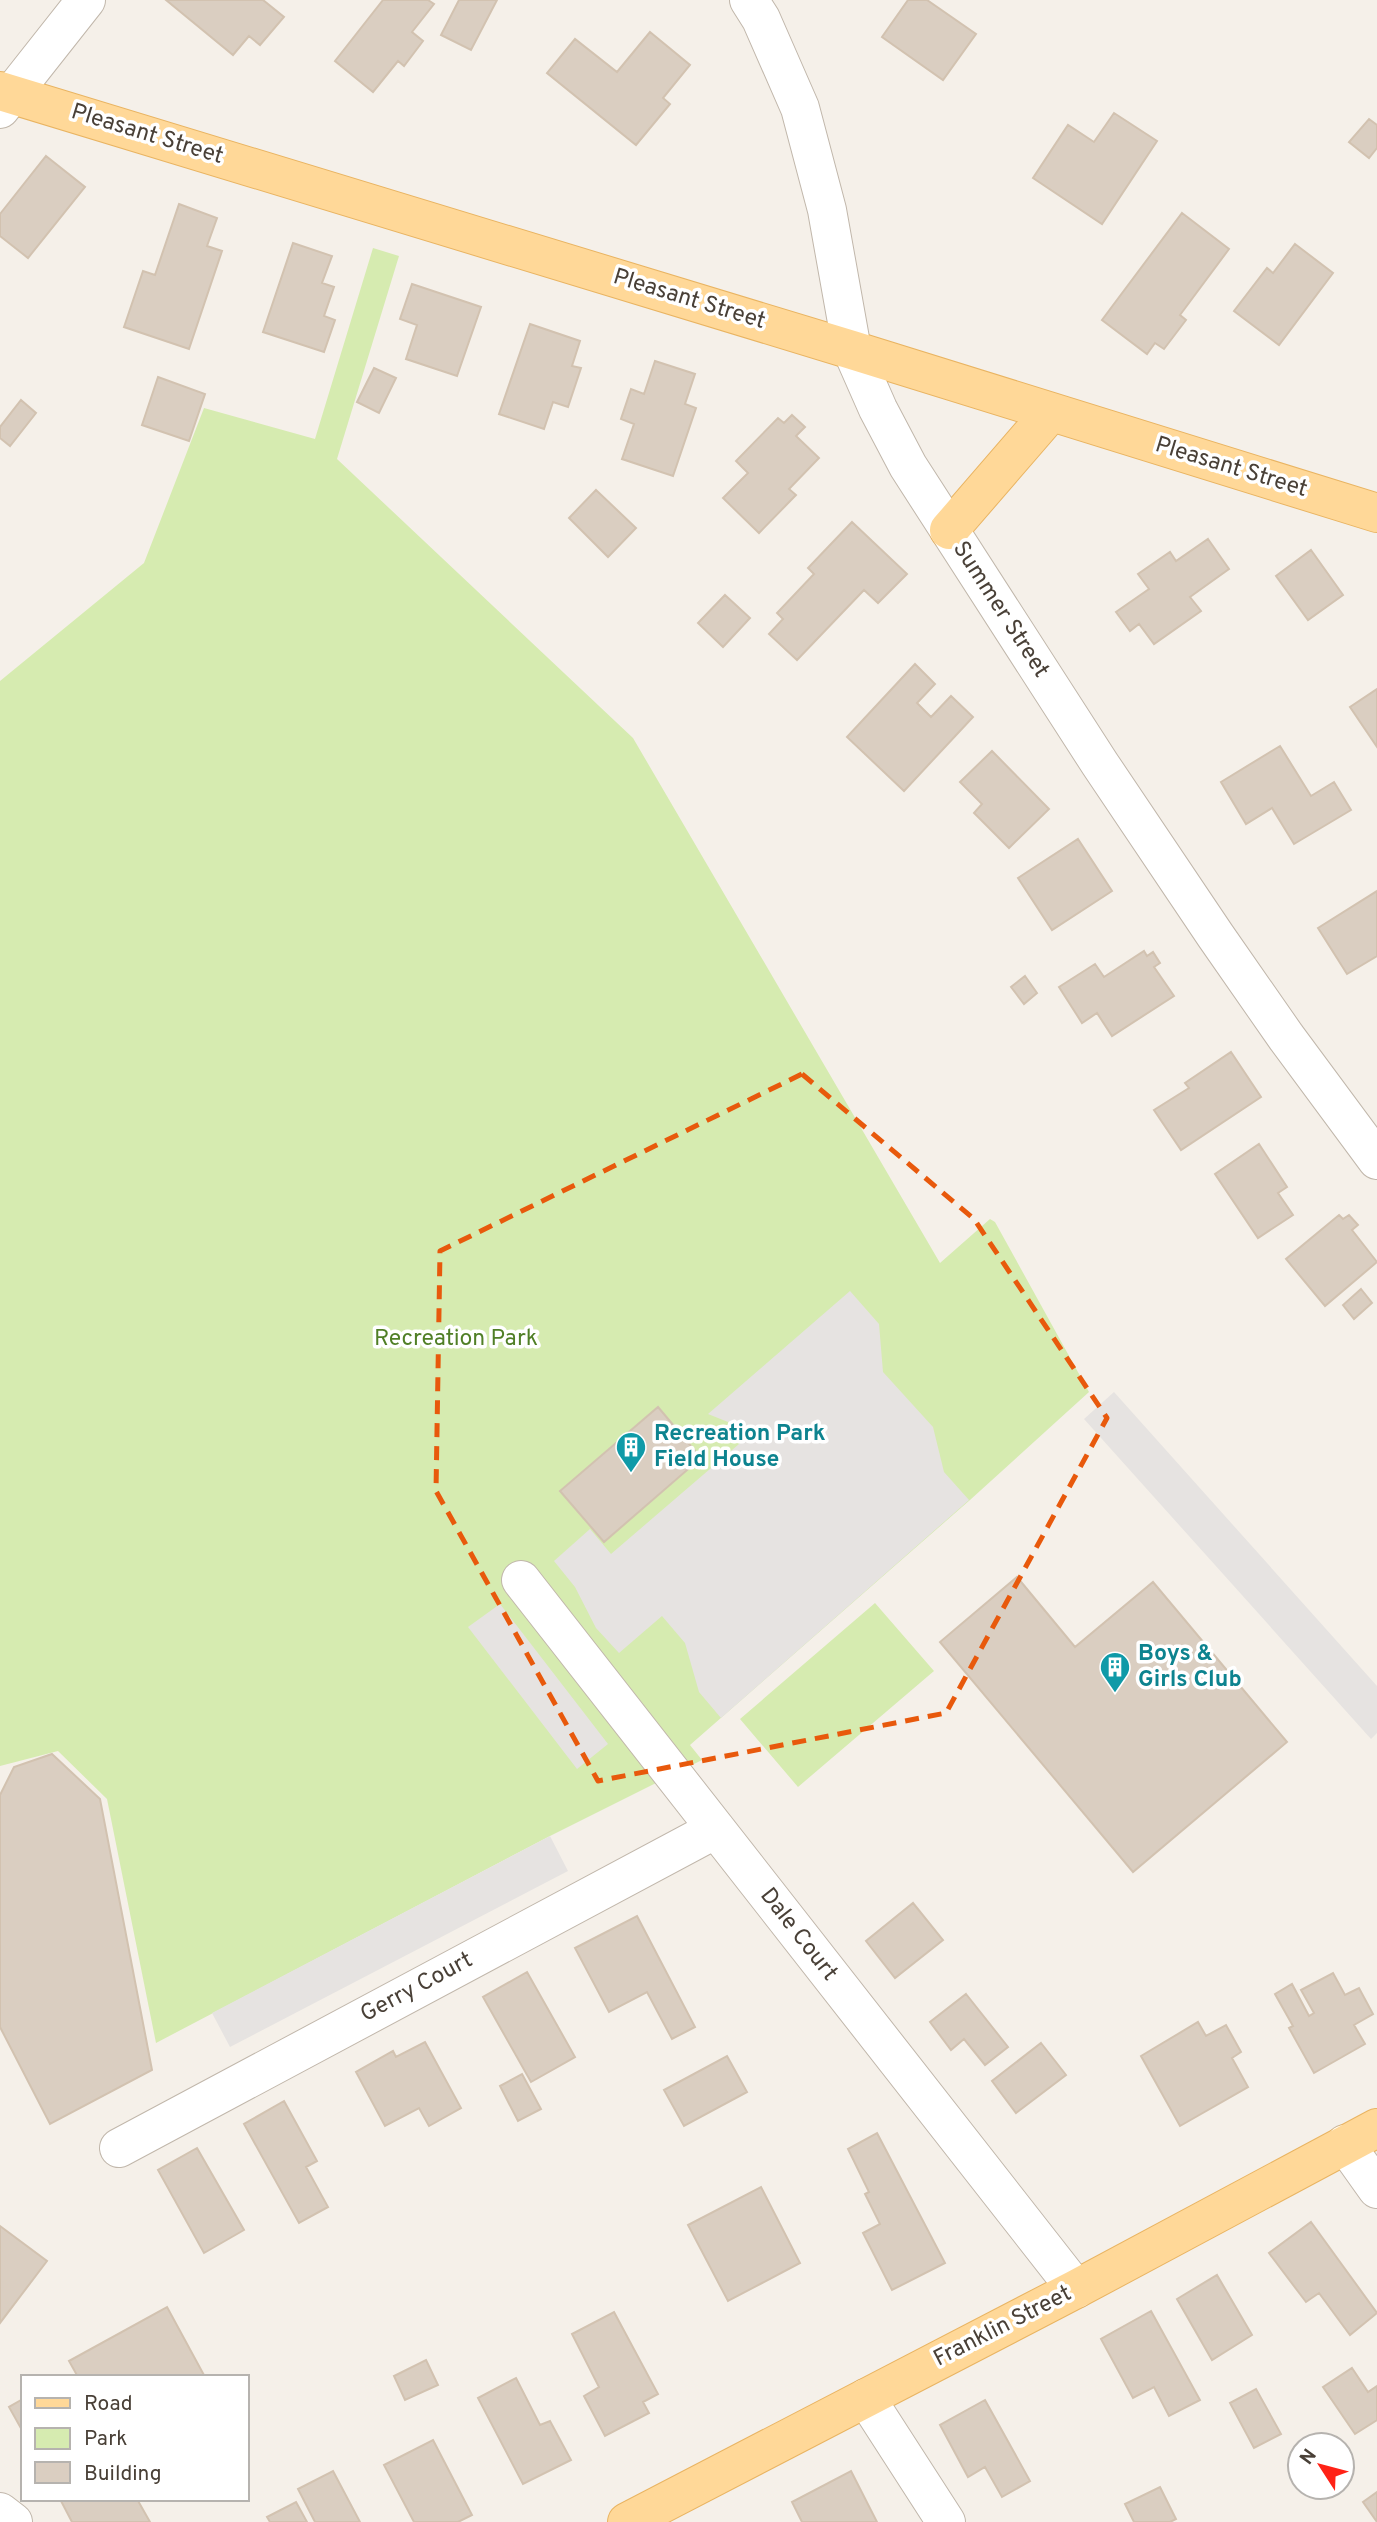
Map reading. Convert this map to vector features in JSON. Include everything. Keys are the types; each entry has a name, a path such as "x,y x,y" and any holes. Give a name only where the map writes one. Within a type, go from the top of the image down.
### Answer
{"main road":[{"name":"Pleasant Street","path":"4,98 852,350 1377,513"},
{"path":"949,530 1051,412"},
{"name":"Franklin Street","path":"627,2522 1076,2289 1361,2136"}],"street":[{"path":"4,98 86,0"},
{"name":"Summer Street","path":"750,0 800,108 827,210 852,350 878,410 908,466 1100,764 1215,935 1377,1160"},
{"name":"Dale Court","path":"522,1580 1076,2289"},
{"name":"Gerry Court","path":"119,2148 716,1829"},
{"path":"1361,2136 1377,2189"},
{"path":"866,2398 946,2522"},
{"path":"0,2512 13,2522"}],"highlighted area":[{"path":"802,1074 974,1219 1107,1418 946,1713 598,1781 436,1491 440,1251"}],"green space":[{"name":"Recreation Park","path":"373,248 399,256 337,459 633,738 940,1263 990,1219 995,1222 1089,1392 690,1745 702,1760 550,1836 156,2043 107,1799 58,1751 0,1766 0,681 144,563 204,408 315,439"},
{"path":"875,1603 934,1671 798,1787 740,1719"}],"shaded area":[{"path":"850,1291 879,1324 883,1372 933,1427 944,1472 969,1500 721,1718 699,1692 685,1643 662,1616 619,1653 596,1628 575,1587 554,1561 590,1529 611,1554 753,1432 708,1414"},
{"path":"1114,1392 1377,1686 1377,1733 1371,1739 1084,1419"},
{"path":"500,1604 608,1744 577,1769 468,1627"},
{"path":"550,1836 568,1871 230,2047 212,2013"}],"building":[{"path":"166,0 263,0 284,17 260,45 249,36 233,55"},
{"path":"383,0 428,0 434,4 412,32 423,41 404,66 398,61 373,92 335,61"},
{"path":"459,0 497,0 471,50 441,35"},
{"path":"908,0 927,0 976,34 943,80 882,37"},
{"path":"650,32 690,65 663,98 670,104 636,145 547,73 575,39 617,72"},
{"path":"1114,113 1157,141 1102,224 1033,178 1068,125 1094,142"},
{"path":"1369,119 1377,125 1377,148 1369,158 1349,142"},
{"path":"46,156 85,187 28,258 0,236 0,214"},
{"path":"179,204 217,218 207,246 222,251 189,349 124,327 143,271 155,275"},
{"path":"1182,213 1229,249 1180,315 1186,320 1164,349 1155,343 1147,354 1102,320"},
{"path":"293,243 332,256 322,283 334,287 324,316 335,320 324,352 263,332"},
{"path":"1295,244 1333,273 1279,345 1234,311 1267,268 1273,273"},
{"path":"412,284 481,307 457,376 406,359 417,325 400,319"},
{"path":"530,324 580,341 572,366 581,368 568,407 553,402 544,429 499,414"},
{"path":"655,361 695,374 685,404 696,408 673,476 622,459 634,424 621,419 631,389 644,394"},
{"path":"374,368 396,378 379,413 357,402"},
{"path":"158,377 205,394 189,441 142,425"},
{"path":"21,400 36,413 10,446 0,438 0,427"},
{"path":"792,415 805,427 796,436 819,458 789,489 796,495 759,533 723,498 748,473 736,461 778,418 784,423"},
{"path":"596,490 636,528 608,557 569,518"},
{"path":"852,522 907,574 878,603 864,590 797,660 769,634 783,619 777,613 814,574 808,568"},
{"path":"1208,539 1229,569 1190,597 1201,611 1154,644 1139,624 1130,631 1116,612 1149,589 1138,574 1170,552 1176,561"},
{"path":"1311,550 1343,595 1308,620 1276,576"},
{"path":"725,595 750,618 723,647 698,623"},
{"path":"915,664 935,684 917,703 931,717 951,696 973,717 904,791 847,737"},
{"path":"1377,689 1377,747 1350,707"},
{"path":"1280,746 1311,796 1334,782 1351,810 1294,844 1272,808 1246,824 1221,782"},
{"path":"992,751 1049,809 1009,848 974,813 982,804 960,782"},
{"path":"1078,839 1112,891 1052,930 1018,878"},
{"path":"1377,891 1377,956 1347,974 1318,928"},
{"path":"1144,951 1147,956 1153,952 1160,963 1154,967 1174,996 1112,1036 1097,1013 1082,1023 1059,987 1095,964 1104,977"},
{"path":"1025,976 1037,993 1024,1004 1011,987"},
{"path":"1231,1052 1261,1097 1181,1150 1154,1110 1189,1088 1185,1083"},
{"path":"1259,1144 1287,1187 1278,1193 1293,1215 1258,1238 1215,1174"},
{"path":"1339,1215 1343,1219 1349,1215 1358,1225 1352,1230 1377,1262 1325,1306 1286,1259"},
{"path":"1361,1289 1372,1303 1354,1319 1343,1305"},
{"name":"Recreation Park Field House","path":"658,1407 701,1458 604,1542 560,1491"},
{"name":"Boys & Girls Club","path":"1017,1577 1075,1647 1153,1582 1287,1742 1133,1872 940,1642"},
{"path":"52,1754 100,1799 152,2070 50,2124 0,2027 0,1795 14,1767"},
{"path":"913,1903 943,1940 895,1978 866,1941"},
{"path":"637,1916 695,2027 672,2039 647,1992 609,2012 575,1948"},
{"path":"527,1972 575,2057 531,2082 483,1997"},
{"path":"1333,1973 1345,1995 1359,1988 1373,2014 1354,2025 1365,2044 1314,2073 1289,2028 1293,2026 1275,1994 1292,1984 1309,2016 1314,2013 1301,1990"},
{"path":"966,1994 1008,2047 985,2065 964,2039 951,2050 930,2022"},
{"path":"1198,2022 1206,2036 1226,2025 1241,2052 1232,2058 1248,2087 1180,2126 1141,2056"},
{"path":"425,2042 461,2108 429,2126 419,2108 385,2126 356,2072 393,2051 396,2057"},
{"path":"1041,2043 1066,2075 1016,2113 992,2081"},
{"path":"727,2056 747,2092 684,2126 664,2090"},
{"path":"522,2074 541,2109 518,2121 500,2086"},
{"path":"284,2101 317,2161 306,2167 328,2207 299,2223 244,2124"},
{"path":"877,2133 945,2263 892,2290 863,2233 880,2224 865,2194 869,2192 848,2149"},
{"path":"197,2148 244,2230 204,2253 158,2170"},
{"path":"761,2187 800,2263 728,2301 688,2225"},
{"path":"1311,2222 1377,2313 1350,2335 1319,2293 1306,2302 1269,2253"},
{"path":"0,2226 47,2261 0,2323"},
{"path":"1217,2275 1252,2335 1212,2360 1177,2299"},
{"path":"167,2307 204,2375 77,2375 69,2361"},
{"path":"1151,2311 1200,2400 1169,2416 1154,2387 1133,2398 1101,2339"},
{"path":"614,2312 658,2394 643,2402 649,2413 605,2436 584,2396 599,2387 572,2334"},
{"path":"426,2360 438,2385 405,2400 394,2376"},
{"path":"1352,2368 1368,2392 1377,2386 1377,2420 1356,2433 1323,2387"},
{"path":"516,2378 540,2425 550,2421 571,2460 523,2484 478,2398"},
{"path":"1256,2389 1281,2434 1254,2448 1230,2403"},
{"path":"21,2400 21,2428 9,2407"},
{"path":"985,2400 1030,2481 1002,2497 985,2467 968,2477 940,2425"},
{"path":"433,2440 472,2515 458,2522 414,2522 384,2465"},
{"path":"333,2471 360,2522 315,2522 298,2489"},
{"path":"851,2471 877,2522 802,2522 792,2502"},
{"path":"1160,2487 1176,2519 1170,2522 1134,2522 1125,2504"},
{"path":"1377,2492 1377,2522 1363,2502"},
{"path":"61,2501 138,2501 150,2522 72,2522"},
{"path":"296,2502 307,2522 270,2522 267,2517"}],"place":[{"name":"Recreation Park Field House","path":"631,1474"},
{"name":"Boys & Girls Club","path":"1115,1694"}]}
